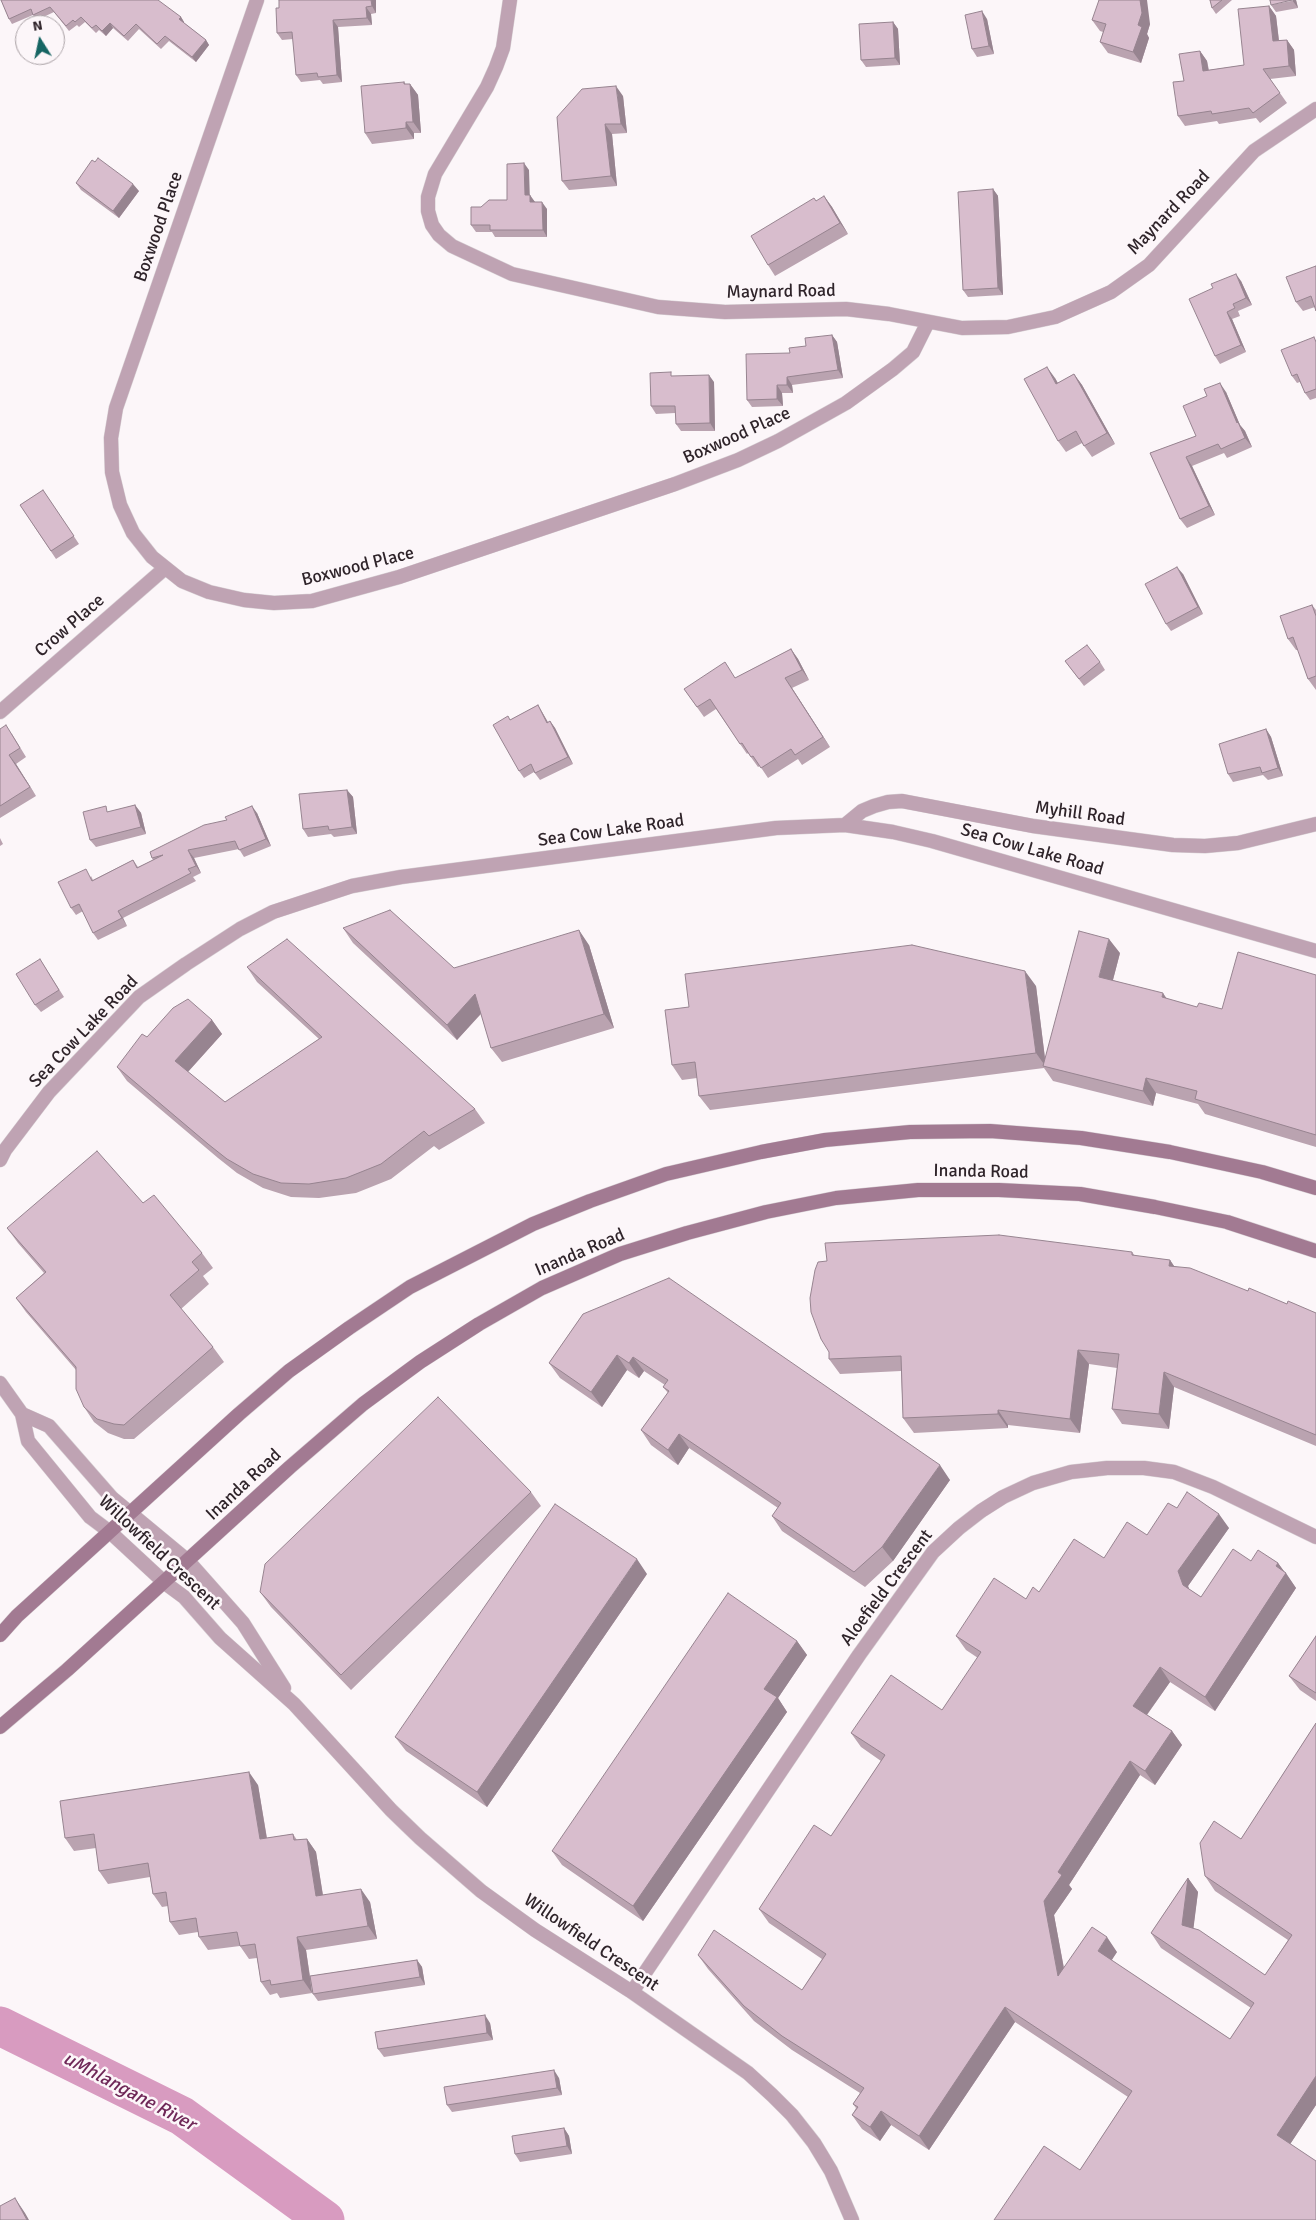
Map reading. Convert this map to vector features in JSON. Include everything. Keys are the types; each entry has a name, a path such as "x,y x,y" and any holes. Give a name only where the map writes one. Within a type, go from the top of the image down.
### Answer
{"main road":[{"path":"0,1635 18,1616 289,1371 410,1287 534,1224 590,1201 666,1174 761,1152 825,1140 910,1132 990,1131 1081,1138 1170,1152 1262,1172 1316,1188"},
{"name":"Inanda Road","path":"0,1727 165,1583 290,1467 363,1404 420,1362 479,1324 542,1288 620,1254 687,1233 766,1212 836,1198 918,1190 999,1190 1080,1194 1227,1222 1316,1251"}],"street":[{"name":"Boxwood Place","path":"257,0 116,408 110,438 112,472 120,505 133,533 152,557 182,581 209,592 244,600 274,603 312,601 400,578 675,484 738,460 778,441 846,403 913,352 928,322"},
{"name":"Maynard Road","path":"510,0 502,48 496,67 487,87 435,174 428,197 428,211 432,225 439,235 452,246 512,274 658,308 725,312 846,309 889,314 962,328 1008,326 1055,317 1111,292 1148,265 1254,151 1316,108"},
{"name":"Crow Place","path":"0,712 164,568"},
{"name":"Myhill Road","path":"845,825 862,811 888,802 902,801 1033,826 1172,845 1205,846 1238,843 1316,824"},
{"name":"Sea Cow Lake Road","path":"0,1160 5,1150 49,1092 139,997 240,929 273,912 352,886 401,877 776,828 845,825 893,832 932,841 1316,951"},
{"name":"Willowfield Crescent","path":"0,1383 22,1414 28,1441 90,1517 110,1532 165,1583 184,1597 220,1638 294,1704 391,1810 448,1864 481,1891 535,1930 632,1992 748,2073 792,2115 814,2143 831,2171 852,2220"},
{"name":"Willowfield Crescent","path":"22,1414 49,1426 112,1498 188,1561 243,1623 294,1704"},
{"name":"Aloefield Crescent","path":"632,1992 859,1655 933,1552 959,1528 1002,1497 1032,1483 1071,1472 1107,1468 1144,1468 1174,1472 1213,1487 1316,1537"}],"building":[{"path":"1,0 158,0 181,17 179,19 206,40 192,57 165,36 157,44 136,24 124,36 110,23 102,31 96,25 92,28 81,17 75,22 73,20 66,26 65,15 57,15 50,7 33,15 31,9 9,19"},
{"path":"279,0 371,0 372,6 366,7 367,18 333,20 337,75 318,77 317,73 296,75 292,32 277,33 276,8 279,8"},
{"path":"1099,0 1140,0 1142,13 1138,25 1142,27 1133,52 1100,42 1106,24 1092,20"},
{"path":"1210,0 1222,0 1212,8"},
{"path":"1270,0 1292,0 1271,5"},
{"path":"1269,6 1273,41 1287,40 1289,66 1263,69 1280,93 1253,113 1249,108 1212,114 1211,111 1178,116 1173,82 1184,81 1179,54 1200,51 1203,71 1244,65 1238,9"},
{"path":"982,11 989,46 972,49 965,15"},
{"path":"893,22 895,58 861,60 859,24"},
{"path":"404,82 404,84 410,84 413,122 406,122 406,128 365,133 361,86"},
{"path":"616,86 621,124 605,124 611,176 562,181 557,117 582,89"},
{"path":"98,158 133,184 113,211 76,183 92,160 95,162"},
{"path":"524,163 525,195 530,195 530,202 542,202 543,230 490,230 490,225 471,225 471,207 481,207 489,200 507,200 507,164"},
{"path":"993,189 998,288 963,290 958,192"},
{"path":"824,196 840,223 768,265 751,236 814,198 816,201"},
{"path":"1316,266 1316,311 1311,296 1296,302 1286,277"},
{"path":"1236,274 1246,298 1233,304 1235,308 1227,312 1241,345 1215,356 1189,299 1213,288 1211,284"},
{"path":"832,335 838,370 787,377 787,385 777,385 777,399 747,400 746,354 790,353 789,348 806,346 805,338"},
{"path":"1314,337 1316,342 1316,389 1305,393 1297,374 1292,376 1281,350"},
{"path":"1047,367 1056,384 1074,374 1107,433 1084,446 1076,431 1058,441 1024,379"},
{"path":"671,372 671,376 709,375 710,423 676,424 675,406 651,406 650,373"},
{"path":"1220,383 1245,438 1221,449 1218,444 1186,457 1209,506 1180,519 1150,453 1196,436 1183,406 1207,396 1204,389"},
{"path":"43,490 74,536 51,551 20,505"},
{"path":"1177,567 1198,607 1166,624 1145,584"},
{"path":"1312,605 1316,616 1316,676 1308,679 1293,637 1288,639 1280,616"},
{"path":"1087,645 1100,662 1079,679 1065,661"},
{"path":"791,649 802,670 785,678 823,737 795,755 791,749 761,768 742,743 740,744 710,699 697,707 684,689 725,662 735,678"},
{"path":"538,705 547,723 550,721 568,757 535,773 531,764 519,771 493,725 508,716 510,720"},
{"path":"6,725 20,748 9,755 30,787 0,806 0,729"},
{"path":"1266,729 1278,768 1262,773 1260,767 1228,774 1219,744"},
{"path":"347,790 352,827 329,830 328,826 303,829 299,794"},
{"path":"135,805 141,827 90,840 83,812 106,806 107,812"},
{"path":"252,806 266,839 239,850 235,841 188,850 196,866 188,869 191,873 118,911 122,918 93,933 79,904 71,908 58,882 86,869 92,881 133,860 137,868 163,855 152,858 150,852 204,825 227,820 225,817"},
{"path":"390,910 454,968 579,930 604,1014 491,1048 475,994 447,1025 343,928"},
{"path":"1079,931 1109,939 1099,977 1163,993 1162,997 1197,1007 1199,1003 1222,1009 1238,952 1316,975 1316,1135 1195,1099 1197,1091 1146,1078 1143,1091 1043,1066"},
{"path":"287,939 475,1109 429,1136 424,1131 381,1164 346,1178 309,1184 281,1183 253,1174 227,1159 117,1067 142,1034 147,1037 173,1008 188,999 212,1020 175,1061 225,1102 322,1037 247,967"},
{"path":"912,945 1025,971 1036,1053 699,1096 695,1062 672,1065 665,1010 689,1007 685,974"},
{"path":"40,959 59,990 35,1005 16,974"},
{"path":"97,1151 143,1203 154,1195 202,1253 192,1262 199,1270 170,1295 213,1347 124,1425 97,1419 84,1407 76,1389 76,1367 16,1298 46,1272 7,1228"},
{"path":"999,1235 1132,1252 1132,1255 1170,1260 1169,1266 1190,1268 1248,1291 1249,1288 1287,1304 1288,1301 1316,1313 1316,1435 1164,1372 1159,1414 1112,1409 1119,1354 1078,1350 1070,1419 998,1410 998,1414 903,1418 901,1356 829,1359 829,1352 821,1339 811,1312 810,1298 818,1262 827,1261 825,1243"},
{"path":"669,1278 940,1465 882,1547 854,1572 772,1516 781,1503 679,1434 668,1450 641,1430 669,1391 663,1387 668,1380 633,1357 629,1363 617,1355 591,1392 549,1363 583,1314"},
{"path":"438,1397 531,1492 341,1675 260,1592 265,1564"},
{"path":"1187,1492 1219,1514 1178,1571 1183,1585 1201,1597 1233,1549 1251,1561 1258,1550 1278,1563 1276,1566 1286,1573 1205,1697 1160,1667 1133,1706 1172,1731 1145,1771 1130,1761 1058,1872 1062,1875 1044,1901 1058,1976 1092,1927 1107,1937 1098,1951 1230,2039 1254,2003 1151,1933 1188,1878 1182,1925 1199,1930 1265,1975 1292,1935 1205,1876 1200,1843 1214,1821 1241,1839 1316,1723 1316,2076 1277,2135 1316,2161 1316,2220 994,2220 1044,2146 1080,2170 1132,2091 1005,2007 919,2136 881,2111 870,2127 852,2115 858,2107 853,2104 864,2088 782,2036 744,2006 698,1955 714,1930 802,1990 826,1954 759,1909 814,1825 831,1836 885,1755 851,1733 891,1675 942,1710 981,1652 956,1636 994,1578 1026,1599 1033,1587 1039,1592 1074,1539 1104,1558 1127,1522 1147,1535 1168,1503 1177,1508"},
{"path":"555,1504 637,1559 477,1792 395,1737"},
{"path":"728,1593 797,1641 764,1689 777,1697 633,1906 552,1851"},
{"path":"1316,1636 1316,1693 1289,1676"},
{"path":"249,1772 260,1839 293,1834 294,1840 307,1839 316,1896 361,1889 368,1926 297,1937 303,1980 271,1985 270,1980 261,1982 255,1944 240,1946 237,1932 199,1937 196,1918 170,1922 166,1892 153,1894 148,1863 99,1871 94,1834 65,1838 60,1801"},
{"path":"417,1960 420,1977 313,1994 310,1976"},
{"path":"485,2015 487,2033 378,2049 375,2032"},
{"path":"554,2070 557,2088 447,2105 444,2087"},
{"path":"564,2128 567,2146 515,2154 512,2136"},
{"path":"15,2198 27,2220 0,2220 0,2206"}],"waterway":[{"name":"uMhlangane River","path":"0,2026 182,2116 325,2220"}]}
